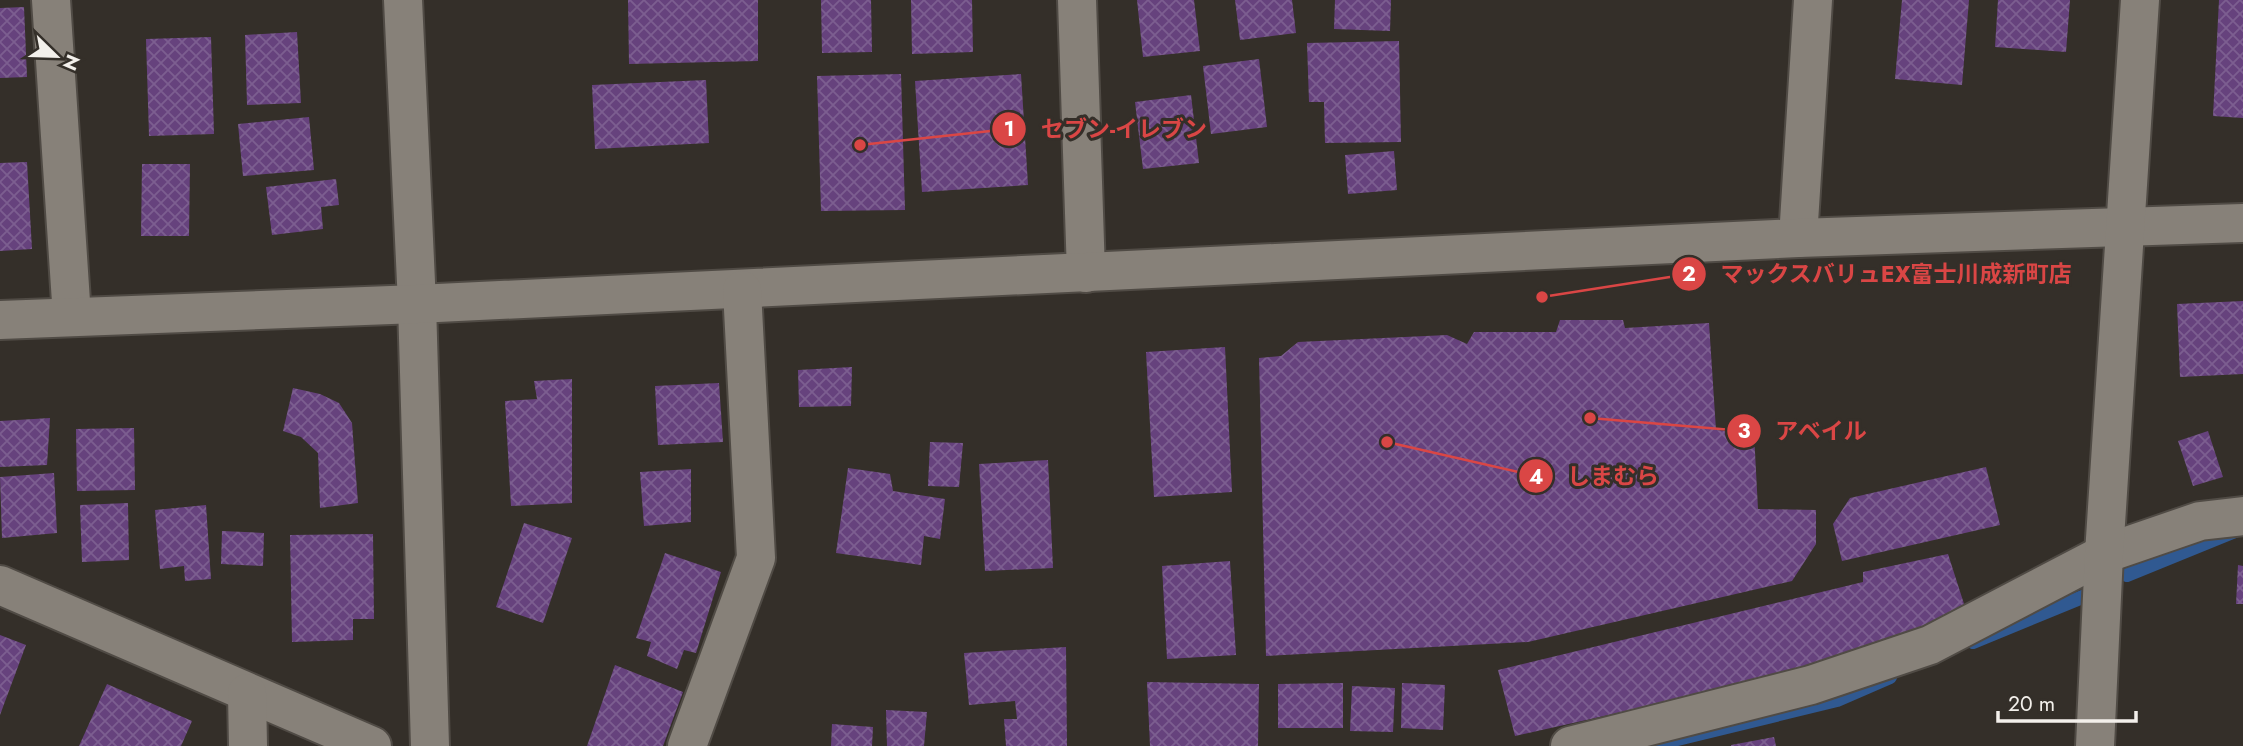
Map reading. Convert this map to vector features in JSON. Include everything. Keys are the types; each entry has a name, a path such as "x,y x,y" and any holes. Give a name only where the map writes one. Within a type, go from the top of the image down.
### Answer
{"street":[{"path":"51,0 72,317"},
{"path":"404,0 417,304 430,746"},
{"path":"1077,0 1086,273"},
{"path":"1798,238 1813,0"},
{"path":"2095,746 2104,554 2140,0"},
{"path":"0,320 417,304 1798,238 2243,223"},
{"path":"687,746 756,558 742,289"},
{"path":"1570,746 1811,685 1930,645 2104,554 2200,521 2243,516"},
{"path":"0,585 372,746"},
{"path":"247,693 248,746"}],"building":[{"path":"628,0 758,0 758,61 629,64"},
{"path":"821,0 871,0 872,52 822,53"},
{"path":"911,0 972,0 973,52 912,54"},
{"path":"1137,0 1194,0 1200,51 1143,57"},
{"path":"1235,0 1292,0 1296,33 1240,40"},
{"path":"1335,0 1391,0 1390,31 1334,29"},
{"path":"1902,0 1969,0 1962,85 1895,79"},
{"path":"1998,0 2070,0 2066,52 1995,47"},
{"path":"2219,0 2243,0 2243,118 2213,116"},
{"path":"24,7 27,77 0,78 0,8"},
{"path":"297,32 301,103 247,105 245,35"},
{"path":"211,37 214,134 149,136 146,39"},
{"path":"1399,41 1401,142 1325,143 1324,102 1309,102 1307,43"},
{"path":"1259,59 1267,127 1211,134 1203,66"},
{"path":"901,74 905,210 821,211 817,76"},
{"path":"1021,74 1028,185 922,192 915,81"},
{"path":"706,80 709,143 595,149 592,85"},
{"path":"1191,95 1199,163 1143,169 1135,102"},
{"path":"309,117 314,170 243,176 238,124"},
{"path":"1394,151 1397,190 1348,194 1345,155"},
{"path":"27,162 32,249 0,251 0,163"},
{"path":"142,164 190,164 189,236 141,236"},
{"path":"336,179 339,205 321,207 323,229 272,235 266,187"},
{"path":"2243,301 2243,374 2180,377 2177,304"},
{"path":"1560,320 1623,320 1625,328 1709,323 1716,430 1754,433 1758,509 1816,510 1816,544 1792,581 1528,642 1266,656 1259,358 1281,356 1298,342 1447,335 1467,344 1474,332 1556,332"},
{"path":"1225,347 1232,492 1154,497 1146,352"},
{"path":"852,367 851,406 799,407 798,370"},
{"path":"572,379 572,503 511,506 505,401 537,399 534,381"},
{"path":"719,383 723,442 658,445 655,386"},
{"path":"293,388 320,394 339,403 352,423 358,503 320,508 318,453 301,437 283,431"},
{"path":"50,418 47,465 0,467 0,421"},
{"path":"134,428 135,490 77,491 76,429"},
{"path":"2208,431 2223,477 2193,486 2178,441"},
{"path":"930,442 963,443 959,487 928,486"},
{"path":"1048,460 1053,568 985,571 979,464"},
{"path":"1986,467 2000,525 1842,561 1833,524 1850,498"},
{"path":"848,468 890,474 893,491 945,499 940,539 924,536 921,565 836,553"},
{"path":"691,469 691,522 644,526 640,472"},
{"path":"54,473 57,533 2,538 0,477"},
{"path":"128,503 129,560 82,562 80,505"},
{"path":"206,505 211,579 185,581 184,566 160,569 155,510"},
{"path":"524,523 572,538 543,623 496,607"},
{"path":"222,531 264,533 263,566 221,564"},
{"path":"373,534 374,619 353,619 353,640 292,642 290,535"},
{"path":"665,553 721,572 696,653 684,650 677,669 647,656 651,642 636,638"},
{"path":"1948,554 1965,607 1862,658 1515,736 1498,670 1863,582 1863,572"},
{"path":"1230,561 1236,655 1167,659 1162,566"},
{"path":"2238,565 2243,566 2243,604 2236,604"},
{"path":"0,635 26,645 0,715"},
{"path":"1066,647 1067,746 1006,746 1004,719 1017,719 1015,701 969,705 964,653"},
{"path":"615,665 683,692 663,746 587,746"},
{"path":"1147,682 1259,684 1258,746 1150,746"},
{"path":"1343,683 1343,728 1278,728 1278,684"},
{"path":"1402,683 1445,685 1443,730 1401,728"},
{"path":"107,684 192,721 181,746 79,746"},
{"path":"1352,686 1395,688 1393,732 1350,731"},
{"path":"886,710 927,712 924,746 887,746"},
{"path":"832,724 873,727 872,746 831,746"},
{"path":"1774,737 1776,746 1731,746 1731,745"}],"waterway":[{"path":"2127,575 2235,531"},
{"path":"1973,642 2085,596"},
{"path":"1661,743 1837,700 1890,677"}],"place":[{"name":"セブン-イレブン","path":"860,145"},
{"name":"マックスバリュEX富士川成新町店","path":"1542,297"},
{"name":"アベイル","path":"1590,418"},
{"name":"しまむら","path":"1387,442"}]}
